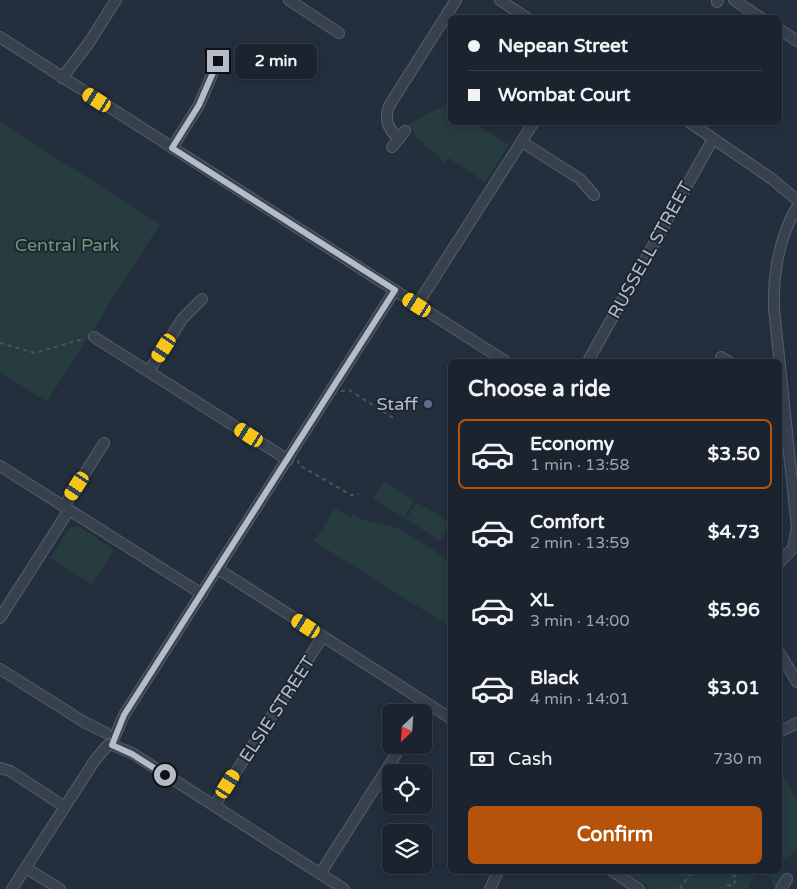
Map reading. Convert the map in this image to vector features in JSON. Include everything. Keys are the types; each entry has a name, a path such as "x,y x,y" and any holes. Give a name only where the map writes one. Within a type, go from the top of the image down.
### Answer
{"street":[{"path":"66,80 116,0"},
{"path":"289,0 339,33"},
{"path":"399,139 388,126 386,114 389,106 456,0"},
{"path":"500,0 522,15"},
{"path":"734,0 756,15"},
{"path":"782,31 797,41"},
{"path":"0,37 502,359"},
{"path":"172,148 199,105 218,61"},
{"path":"417,305 532,125"},
{"path":"693,125 772,179 797,200"},
{"name":"RUSSELL STREET","path":"589,359 713,139"},
{"path":"522,142 580,179 594,195"},
{"path":"772,179 797,192"},
{"path":"779,359 774,290 778,258 797,207"},
{"path":"790,224 797,215"},
{"path":"12,889 218,569 293,459 395,290"},
{"path":"149,371 183,318 202,298"},
{"path":"90,339 149,371 293,459"},
{"path":"782,403 796,536 789,554 782,560"},
{"path":"0,618 104,444"},
{"path":"0,466 202,594"},
{"path":"218,569 323,636 419,704"},
{"name":"ELSIE STREET","path":"214,806 323,636"},
{"path":"782,657 797,682"},
{"path":"0,669 344,889"},
{"path":"432,711 448,717"},
{"path":"782,730 793,724 797,718"},
{"path":"320,874 396,754"},
{"path":"0,768 10,771 65,807"},
{"path":"26,868 60,889"},
{"path":"490,889 497,874"},
{"path":"616,874 635,888"}],"path":[{"path":"0,343 32,353 79,340 90,339"},
{"path":"341,391 349,390 392,418 393,421"},
{"path":"293,459 351,496 359,494"},
{"path":"680,889 690,874"},
{"path":"727,885 732,886 737,878 731,874"}],"green space":[{"path":"446,104 448,105 448,125 477,125 509,145 485,182 449,158 445,163 416,137 408,125"},
{"name":"Central Park","path":"0,122 160,224 47,402 0,372"},
{"path":"384,481 414,501 404,518 373,498"},
{"path":"417,502 448,522 448,527 440,541 406,519"},
{"path":"335,509 351,517 354,513 363,520 401,529 448,560 448,626 314,541"},
{"path":"78,526 114,550 92,584 50,558 69,528"},
{"path":"782,774 797,800 797,851 782,860"},
{"path":"782,869 786,875 776,889 766,874 782,874"},
{"path":"630,874 759,874 754,877 747,889 649,889 647,885"}],"place":[{"name":"Staff","path":"428,404"}],"route":[{"path":"165,775 132,754 112,745 115,742 115,736 124,715 395,290 172,148 199,105 218,61"}]}
